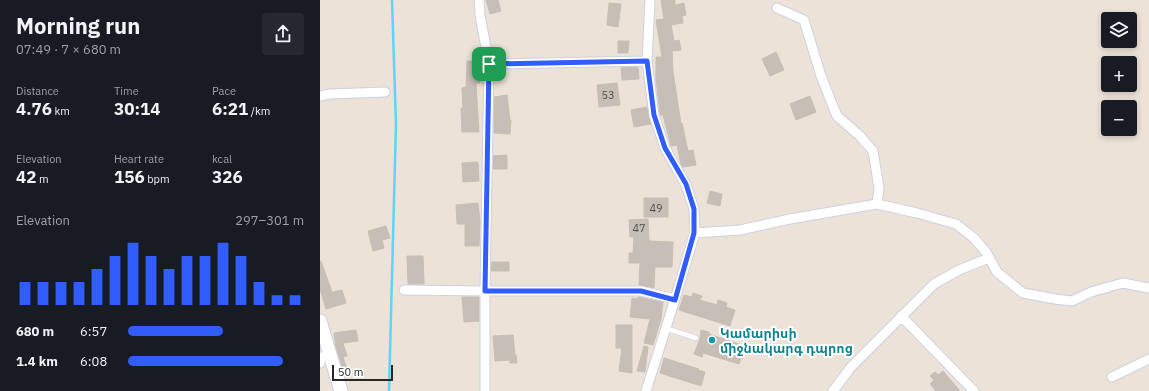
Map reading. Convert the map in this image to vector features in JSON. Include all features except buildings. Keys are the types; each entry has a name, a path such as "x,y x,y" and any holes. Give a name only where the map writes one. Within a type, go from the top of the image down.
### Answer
{"main road":[{"path":"320,321 341,391"}],"street":[{"path":"480,0 480,15 489,64 485,291 485,391"},
{"path":"646,391 675,300 694,233 694,209 686,184 665,148 654,115 647,61 650,0"},
{"path":"777,8 804,20 821,76 837,116 860,136 873,151 879,188 878,204"},
{"path":"489,64 647,61"},
{"path":"320,96 330,94 385,92"},
{"path":"694,233 740,230 790,219 878,204 918,213 956,224 974,238 986,252 997,272 1023,293 1072,301 1091,292 1123,283 1149,288"},
{"path":"833,391 851,367 900,316 934,284 959,270 989,258"},
{"path":"404,290 641,291 675,300"},
{"path":"900,316 974,391"},
{"path":"320,363 322,357 330,354"},
{"path":"1112,377 1149,359"}],"lane":[{"path":"665,328 696,338"}],"waterway":[{"path":"389,391 396,124 392,0"}],"place":[{"name":"Կամարիսի միջնակարգ դպրոց","path":"712,340"}],"route":[{"path":"647,61 654,115 665,148 686,184 694,209 694,233 675,300 641,291 485,291 489,64 647,61"}]}
